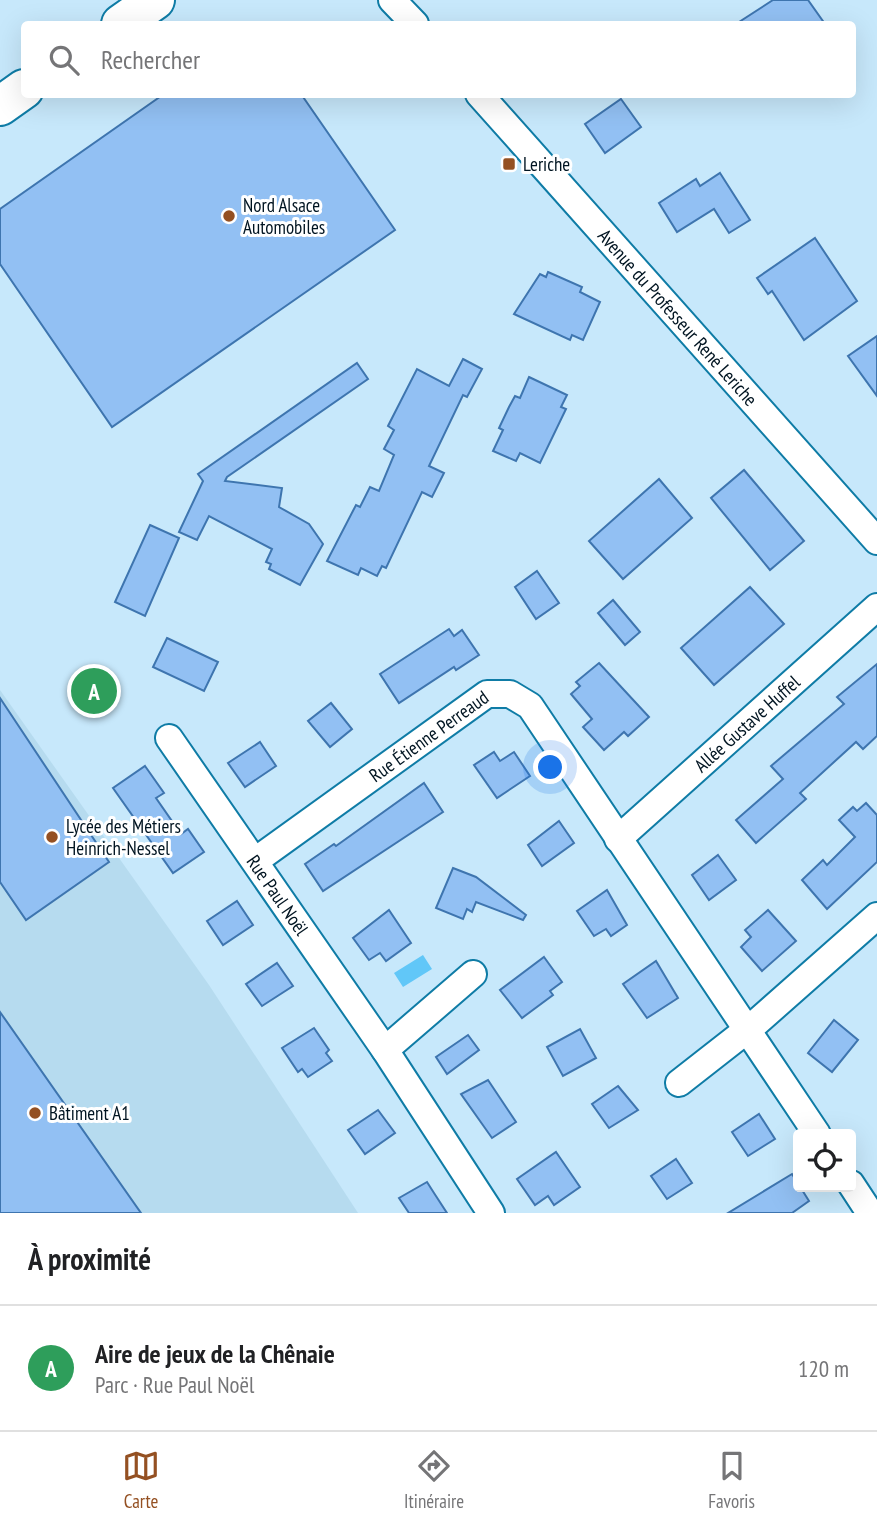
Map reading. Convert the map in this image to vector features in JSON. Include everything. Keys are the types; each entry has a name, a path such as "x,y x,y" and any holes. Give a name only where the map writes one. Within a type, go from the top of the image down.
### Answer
{"main road":[{"path":"0,106 21,91"}],"street":[{"path":"392,0 412,21"},
{"name":"Avenue du Professeur René Leriche","path":"483,98 877,541"},
{"name":"Allée Gustave Huffel","path":"618,839 877,607"},
{"name":"Rue Étienne Perreaud","path":"255,861 487,694 510,694 530,706 814,1129"},
{"name":"Rue Paul Noël","path":"169,738 385,1050 491,1213"},
{"path":"679,1083 747,1030 877,916"},
{"path":"385,1050 473,974"},
{"path":"855,1192 864,1211"}],"shaded area":[{"name":"Lycée des Métiers Heinrich-Nessel","path":"0,690 209,985 358,1213 0,1213"}],"water":[{"path":"423,955 432,969 403,987 394,973"}],"building":[{"path":"773,0 808,0 823,21 741,21"},
{"name":"Nord Alsace Automobiles","path":"158,98 304,98 395,230 112,427 0,264 0,209"},
{"path":"621,99 641,127 605,153 585,124"},
{"path":"720,173 750,220 729,233 714,209 677,232 659,203 696,179 700,186"},
{"path":"815,238 857,301 804,340 772,291 768,294 757,278"},
{"path":"548,272 582,287 580,292 600,302 583,340 572,335 570,340 514,314 540,274 546,277"},
{"path":"877,336 877,396 848,356"},
{"path":"463,359 482,369 467,397 463,395 429,466 444,473 432,497 422,492 386,568 382,566 377,576 361,568 358,575 327,561 356,505 360,507 370,487 379,491 394,455 384,449 394,430 388,426 417,369 449,386"},
{"path":"357,363 368,379 225,481 282,488 279,507 309,524 323,544 300,585 269,569 271,564 266,562 272,549 209,516 197,540 179,532 203,481 198,474"},
{"path":"529,377 567,395 561,407 566,409 540,463 520,453 516,461 493,451 503,430 499,428 509,407 515,396 520,398"},
{"path":"744,470 804,541 770,570 711,498"},
{"path":"659,479 692,518 623,579 589,541"},
{"path":"150,525 179,538 145,616 115,602"},
{"path":"537,571 559,603 536,619 515,587"},
{"path":"750,587 784,624 714,685 681,648"},
{"path":"613,600 640,632 625,645 598,613"},
{"path":"449,629 454,636 462,630 479,655 456,670 454,667 399,703 380,674"},
{"path":"167,638 218,662 204,691 153,667"},
{"path":"599,663 649,717 628,736 624,732 604,750 583,727 592,719 571,694 580,686 576,682"},
{"path":"877,664 877,736 863,749 856,742 800,793 806,799 756,843 736,820 783,779 771,766 844,704 837,697"},
{"path":"0,698 109,862 26,920 0,882"},
{"path":"331,703 352,729 330,747 308,721"},
{"path":"260,742 276,766 245,787 228,763"},
{"path":"494,752 500,761 514,752 530,776 497,798 474,765"},
{"path":"145,766 164,793 156,798 181,834 188,829 204,852 173,873 113,788"},
{"path":"424,783 443,812 323,891 305,864 334,844 336,846"},
{"path":"866,803 877,815 877,862 827,909 802,880 823,860 827,865 855,837 839,820 853,807 857,811"},
{"path":"559,821 574,843 542,866 528,845"},
{"path":"718,855 736,880 709,900 692,875"},
{"path":"453,868 476,877 526,915 523,920 476,902 472,912 467,909 463,919 436,908"},
{"path":"607,890 627,925 611,936 606,929 594,936 577,911"},
{"path":"237,901 253,925 223,945 207,921"},
{"path":"389,910 411,943 386,961 380,953 369,960 353,938"},
{"path":"768,910 796,941 762,971 741,947 751,937 745,930"},
{"path":"544,957 562,982 550,991 553,995 522,1018 500,990"},
{"path":"656,961 678,998 647,1018 623,984"},
{"path":"277,963 293,986 262,1006 246,984"},
{"name":"Bâtiment A1","path":"0,1012 141,1213 0,1213"},
{"path":"834,1020 858,1040 832,1072 808,1053"},
{"path":"314,1028 329,1050 326,1053 332,1061 308,1077 302,1069 298,1072 282,1048"},
{"path":"580,1029 596,1058 563,1076 547,1047"},
{"path":"468,1035 479,1050 447,1074 436,1057"},
{"path":"488,1080 516,1122 492,1138 461,1094"},
{"path":"618,1086 638,1110 609,1128 592,1104"},
{"path":"378,1110 395,1133 365,1154 348,1130"},
{"path":"759,1114 775,1139 748,1156 732,1132"},
{"path":"556,1152 580,1187 554,1205 548,1196 535,1205 517,1179"},
{"path":"676,1159 692,1183 667,1199 651,1176"},
{"path":"792,1174 793,1192 803,1192 809,1201 792,1213 728,1213"},
{"path":"427,1182 447,1213 409,1213 399,1198"}],"place":[{"name":"Leriche","path":"509,164"},
{"name":"Nord Alsace Automobiles","path":"229,216"},
{"name":"Aire de jeux de la Chênaie","path":"94,691"},
{"name":"Lycée des Métiers Heinrich-Nessel","path":"52,837"},
{"name":"Bâtiment A1","path":"35,1113"}]}
